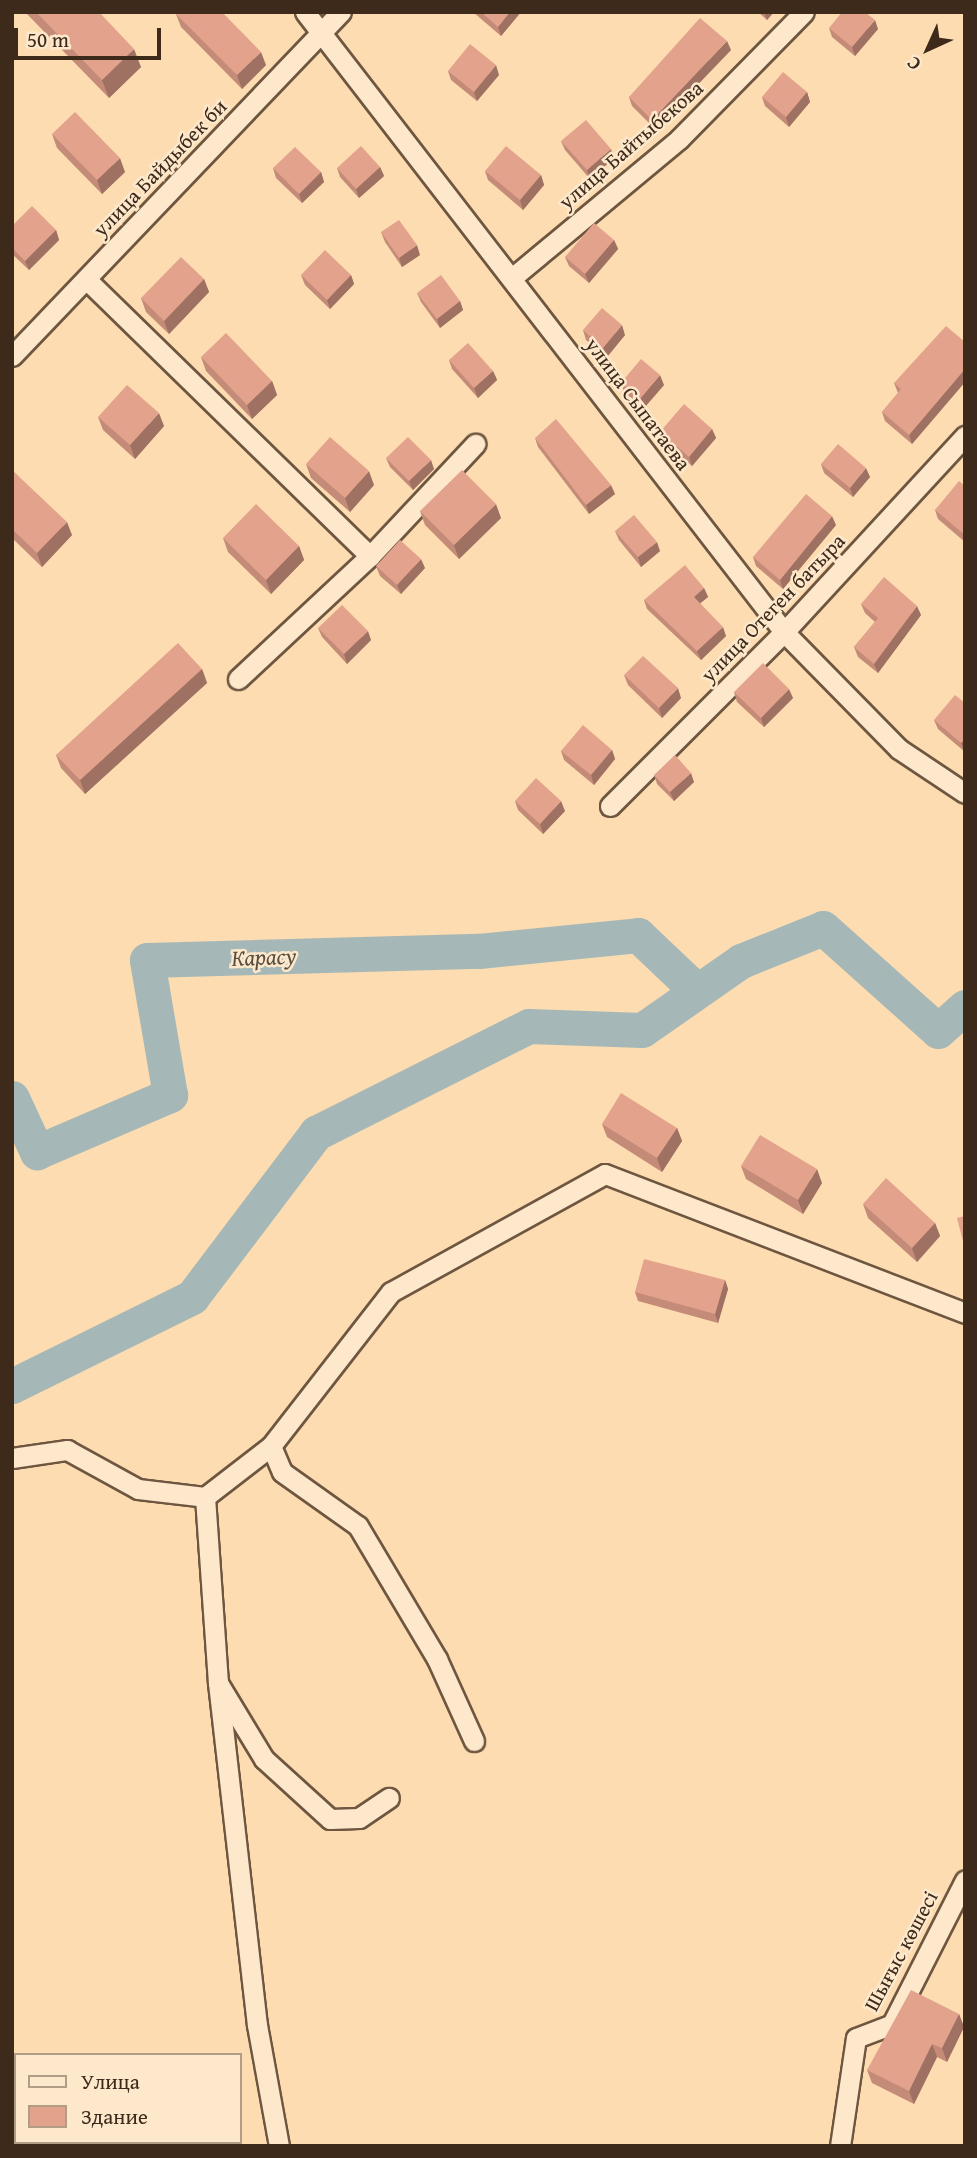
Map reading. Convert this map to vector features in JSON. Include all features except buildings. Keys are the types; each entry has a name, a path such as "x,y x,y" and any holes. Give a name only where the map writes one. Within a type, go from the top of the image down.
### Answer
{"street":[{"name":"улица Сыпатаева","path":"305,12 324,30 784,632 898,749 965,793"},
{"name":"улица Байдыбек би","path":"12,356 341,12"},
{"name":"улица Байтыбекова","path":"513,277 679,139 804,12"},
{"path":"86,279 370,556"},
{"name":"улица Отеген батыра","path":"610,806 784,632 965,436"},
{"path":"238,679 370,556 475,444"},
{"path":"12,1458 66,1450 138,1489 205,1497 271,1446 391,1292 606,1174 965,1313"},
{"path":"271,1446 282,1472 358,1526 437,1659 474,1741"},
{"path":"205,1497 218,1683 257,2025 279,2146"},
{"path":"218,1683 264,1759 310,1806 330,1819 359,1818 388,1797"},
{"name":"Шығыс көшесі","path":"840,2146 856,2038 892,2024 965,1880"}],"waterway":[{"path":"12,1386 192,1297 316,1133 529,1026 642,1030 741,961 823,928 938,1031 965,1007"},
{"name":"Карасу","path":"12,1098 37,1152 170,1095 147,960 479,951 638,935 697,991"}]}
